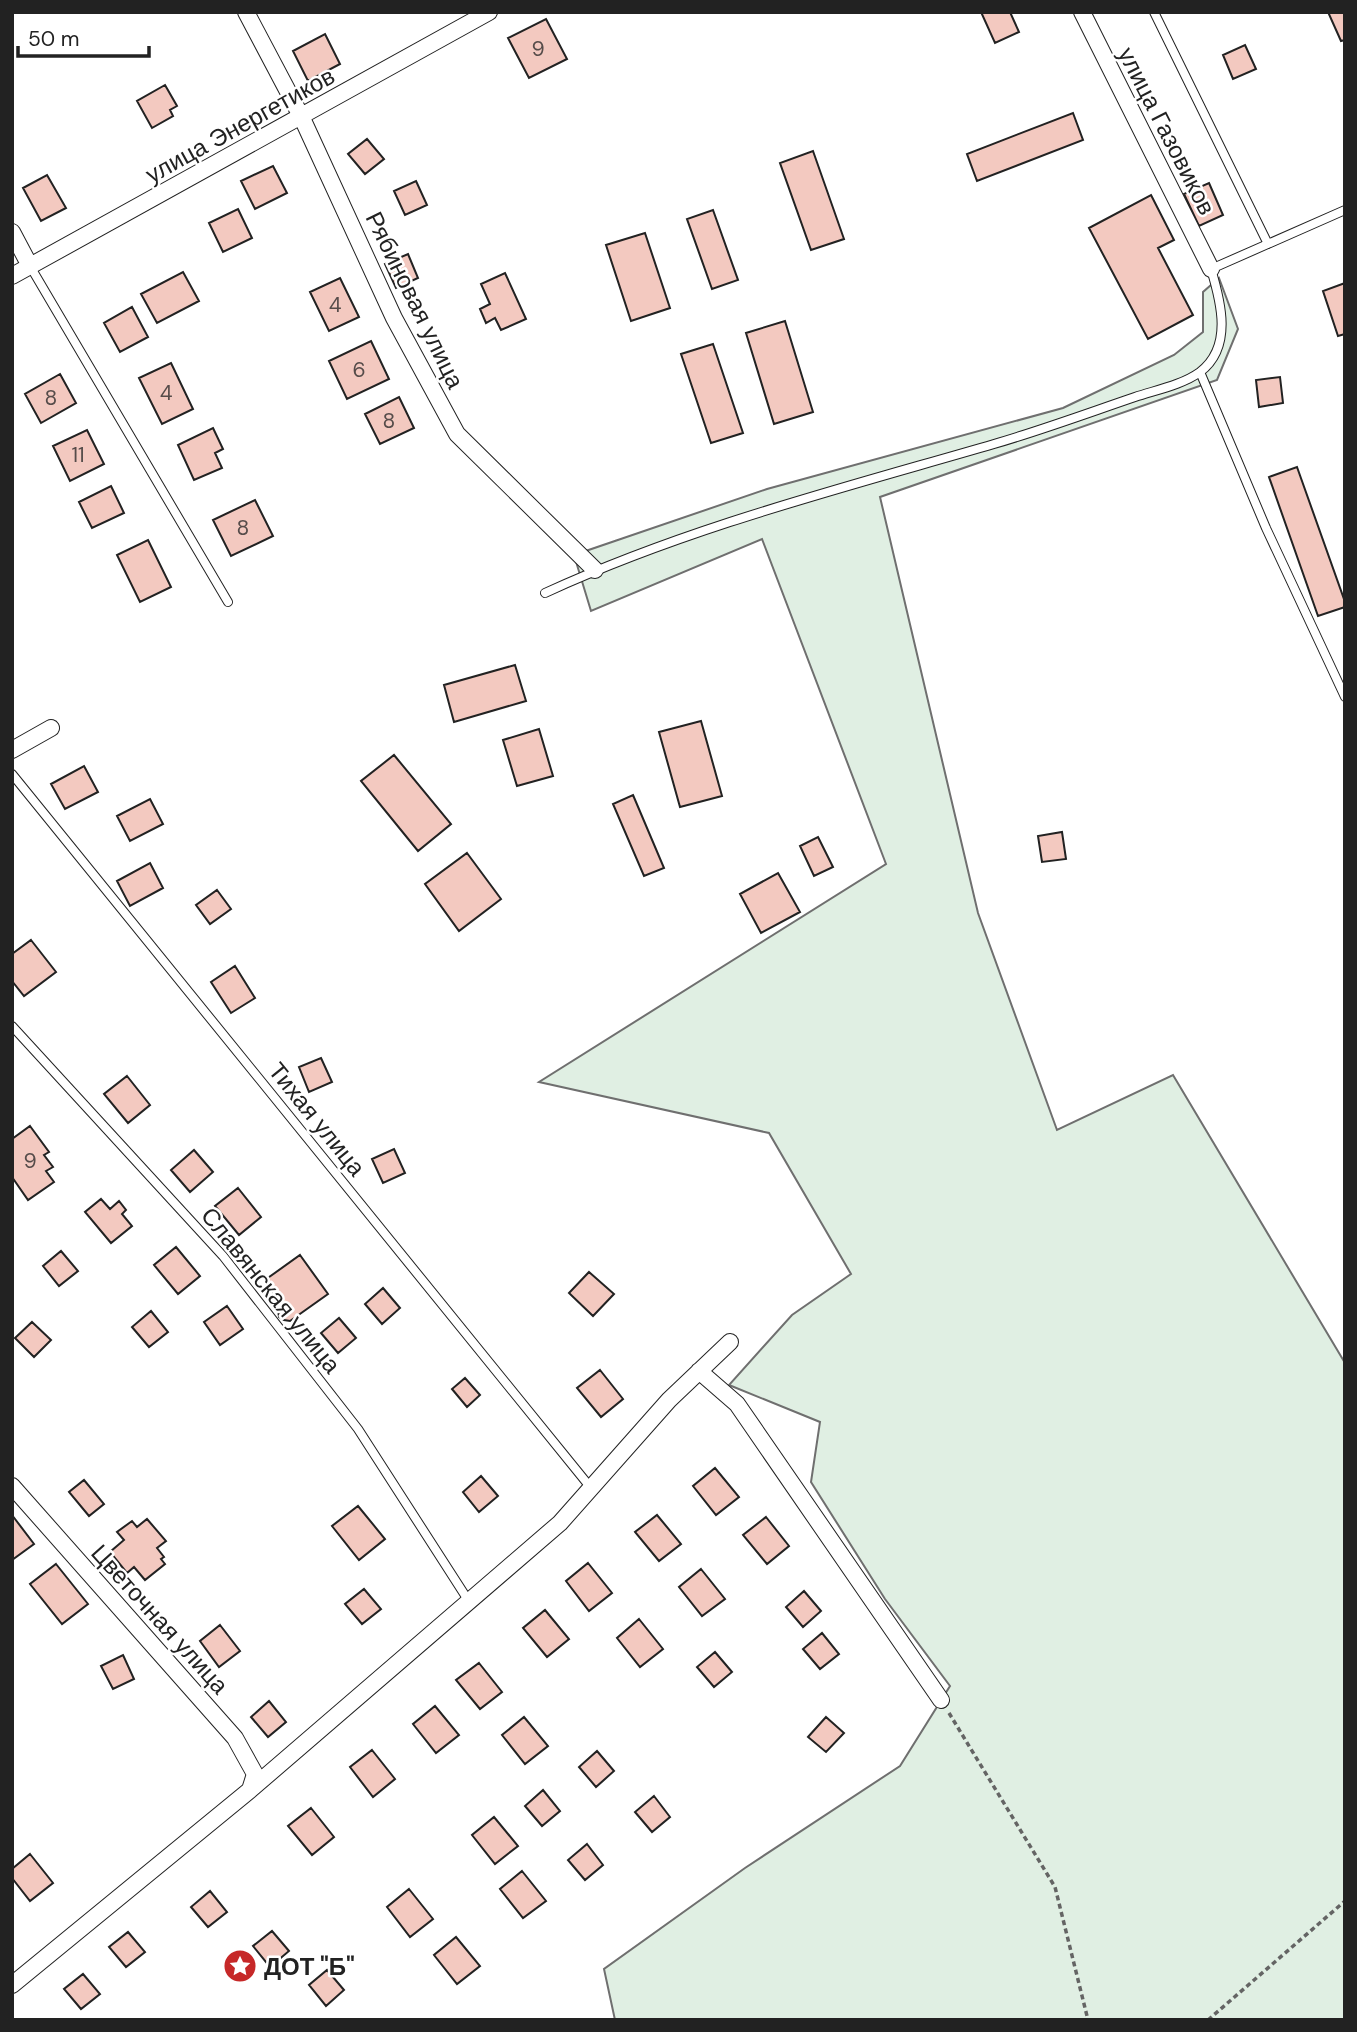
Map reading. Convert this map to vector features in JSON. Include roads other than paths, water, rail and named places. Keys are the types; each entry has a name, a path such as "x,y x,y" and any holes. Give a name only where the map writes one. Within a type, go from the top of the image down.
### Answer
{"street":[{"name":"Рябиновая улица","path":"246,12 302,118 394,318 457,434 595,570"},
{"name":"улица Энергетиков","path":"12,276 302,118 489,12"},
{"name":"улица Газовиков","path":"1082,12 1211,269"},
{"path":"12,232 30,266"},
{"path":"12,750 51,728"},
{"path":"12,1985 250,1790 561,1523 669,1400 730,1342"},
{"path":"699,1371 737,1404 941,1700"},
{"name":"Цветочная улица","path":"12,1486 235,1738 255,1774 250,1790"}],"lane":[{"path":"1154,12 1268,244"},
{"path":"545,593 595,570 774,508 1037,431 1174,384 1200,372 1219,348 1223,307 1211,269 1345,210"},
{"path":"30,266 228,602"},
{"path":"1200,372 1266,528 1345,697"},
{"name":"Тихая улица","path":"12,774 592,1488"},
{"name":"Славянская улица","path":"12,1026 223,1256 358,1429 470,1603"}],"place":[{"name":"ДОТ \"Б\"","path":"240,1966"}]}
